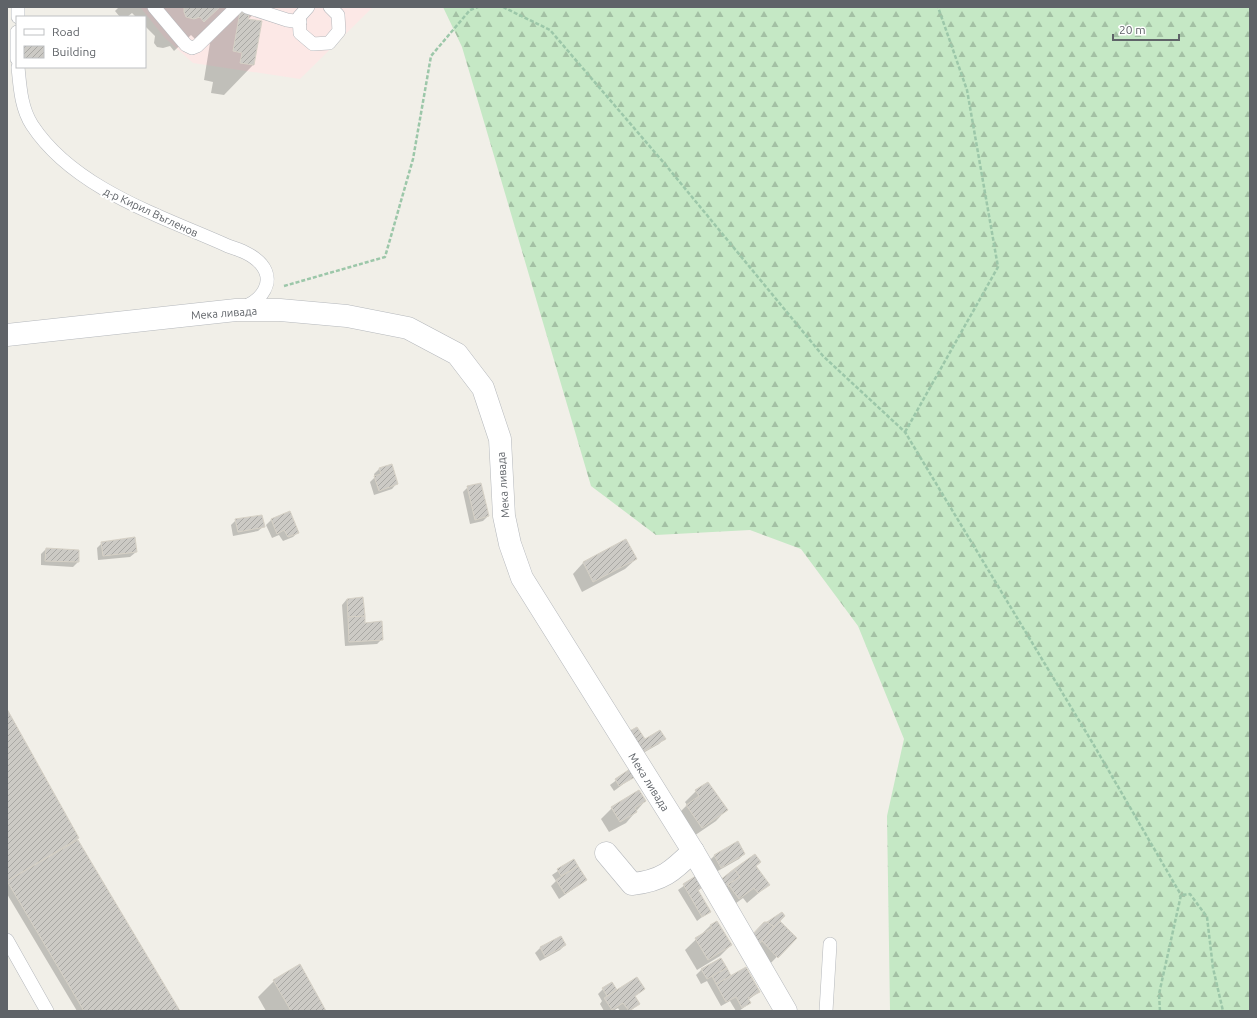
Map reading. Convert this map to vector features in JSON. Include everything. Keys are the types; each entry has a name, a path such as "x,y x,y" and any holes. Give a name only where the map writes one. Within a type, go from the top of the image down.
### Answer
{"street":[{"name":"Мека ливада","path":"7,335 236,310 280,310 347,316 408,328 457,354 483,388 500,439 504,516 510,544 522,578 693,851 786,1011"},
{"path":"606,853 632,884 650,882 672,872 693,851"}],"lane":[{"path":"154,7 186,45 192,48 197,46 237,7"},
{"path":"247,7 287,20 300,22"},
{"path":"308,7 299,17 300,34 313,44 329,43 340,31 338,15 330,7"},
{"name":"д-р Кирил Въгленов","path":"18,68 20,95 32,124 60,158 102,189 228,246 247,253 261,264 267,278 264,292"},
{"path":"236,310 254,303 264,292"},
{"path":"7,940 47,1011"},
{"path":"826,1011 830,944"}],"path":[{"path":"264,292 385,256 413,159 431,56 470,10 478,7"},
{"path":"503,7 550,30 664,162 823,356 905,432 1092,742 1181,895 1159,994 1160,1011"},
{"path":"905,432 998,267 967,90 938,7"},
{"path":"1181,895 1190,894 1207,917 1213,968 1223,1011"}],"shaded area":[{"path":"140,7 373,7 300,79 193,63 165,38"}],"green space":[{"path":"443,7 1250,7 1250,1011 890,1011 887,816 904,739 858,626 801,549 750,530 656,535 591,486 462,47"}],"building":[{"path":"184,7 220,7 204,22 200,17 194,19 186,17"},
{"path":"240,12 249,14 248,19 262,21 254,65 240,63 242,53 233,51"},
{"path":"392,464 398,484 379,491 374,476 381,474 379,468"},
{"path":"481,483 489,516 475,520 467,486"},
{"path":"290,511 299,533 288,537 284,530 277,534 271,519"},
{"path":"262,515 265,527 238,532 235,519"},
{"path":"135,537 137,552 103,556 101,542"},
{"path":"626,539 637,559 593,582 583,562"},
{"path":"46,548 79,550 79,562 45,561"},
{"path":"363,597 365,616 348,617 347,599"},
{"path":"365,616 365,623 382,621 383,640 349,642 348,617"},
{"path":"7,709 79,838 7,881"},
{"path":"637,727 645,739 660,730 666,739 641,753 628,732"},
{"path":"630,769 635,777 619,786 615,779"},
{"path":"708,782 728,810 702,828 686,805 699,796 695,790"},
{"path":"639,790 646,801 635,808 637,812 620,822 611,807"},
{"path":"78,840 180,1011 84,1011 7,881"},
{"path":"738,841 745,854 721,868 714,855"},
{"path":"755,854 761,862 756,866 770,885 758,893 754,888 739,899 728,884 740,877 734,869"},
{"path":"574,859 578,866 561,876 557,869"},
{"path":"578,866 587,880 565,894 556,880"},
{"path":"734,869 740,877 728,884 729,886 724,890 719,881"},
{"path":"699,874 706,885 698,890 711,912 702,917 683,884"},
{"path":"782,912 785,916 774,927 767,922"},
{"path":"717,921 732,945 708,960 695,938 712,928 710,925"},
{"path":"780,921 797,938 778,958 761,940"},
{"path":"764,922 767,922 774,927 760,943 751,936"},
{"path":"561,936 566,945 545,957 540,947"},
{"path":"721,958 727,968 707,979 701,969"},
{"path":"300,964 326,1011 291,1011 273,980"},
{"path":"746,967 760,992 748,998 751,1003 742,1008 736,997 726,1002 716,984"},
{"path":"727,968 731,976 716,984 712,976"},
{"path":"637,977 645,989 635,996 640,1004 629,1011 623,1003 612,1010 604,998"},
{"path":"612,982 617,990 607,996 602,988"}]}
